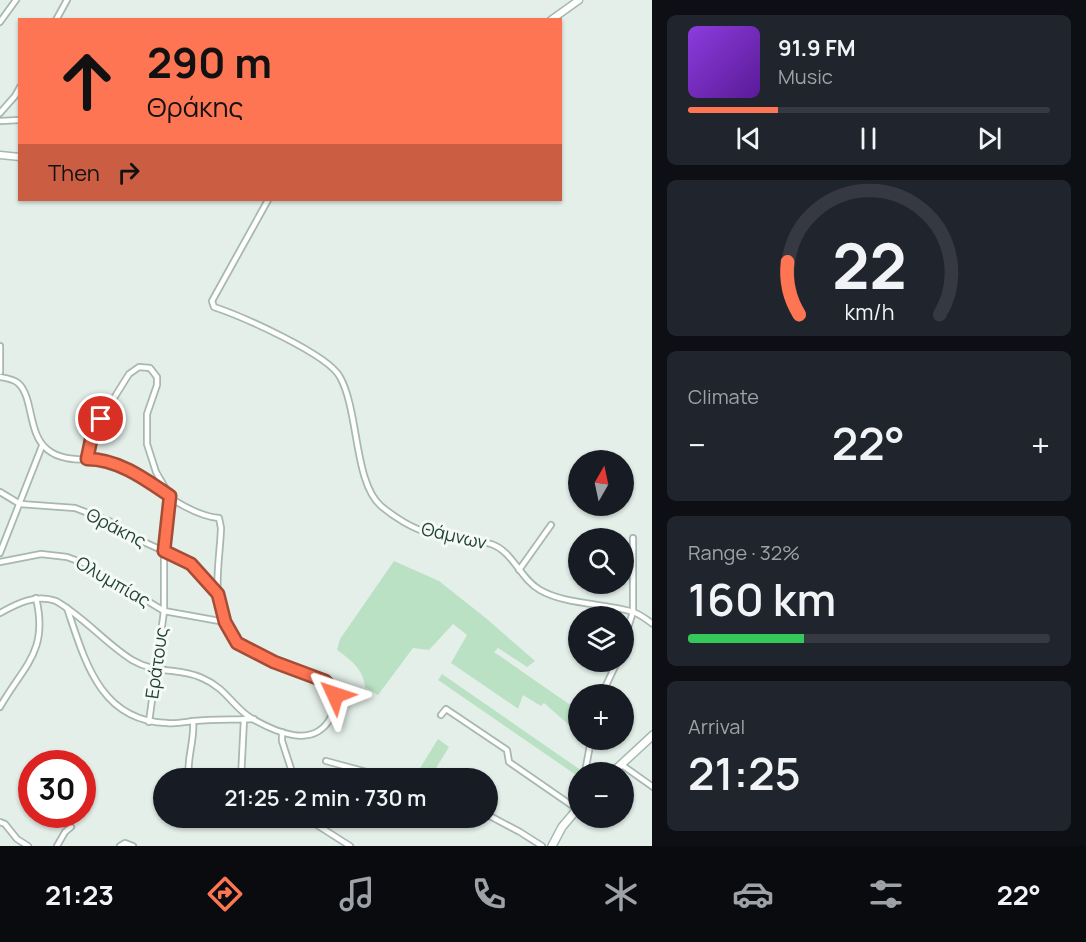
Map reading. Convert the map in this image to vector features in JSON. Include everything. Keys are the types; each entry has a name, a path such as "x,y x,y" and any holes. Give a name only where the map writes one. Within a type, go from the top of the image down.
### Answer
{"main road":[{"path":"625,762 652,735"},
{"path":"552,846 568,820"}],"street":[{"path":"0,22 16,0"},
{"path":"57,18 67,0"},
{"path":"554,18 579,0"},
{"path":"0,113 18,91"},
{"path":"0,121 18,120"},
{"path":"0,155 18,157"},
{"name":"Θάμνων","path":"267,201 212,301 214,307 313,353 333,368 340,377 352,413 368,488 381,506 414,527 429,533 497,546 505,552 533,585 548,594 600,606"},
{"path":"0,346 0,372"},
{"path":"87,459 91,440 99,422 129,374 139,367 150,368 155,373 158,382 147,414 147,444 156,472 170,496"},
{"path":"0,377 14,380 21,387 38,439 42,446 59,457 102,459 116,464 201,514 219,518 221,533 218,594 225,622 232,638 245,648 274,662 322,679 333,689 336,701 334,710 329,720 318,731 303,736 282,732 244,713 224,691 210,681 193,675 156,670 129,658 67,608 49,599 36,598 18,603 0,613"},
{"path":"0,553 42,446"},
{"name":"Θράκης","path":"0,492 20,504 59,506 92,513 191,564 218,594"},
{"name":"Εράτους","path":"148,722 164,610 164,551 170,496"},
{"path":"519,570 551,525"},
{"name":"Ολυμπίας","path":"0,562 41,554 68,557 86,564 164,610 225,622"},
{"path":"0,707 27,668 35,650 39,626 36,598"},
{"path":"67,608 82,651 102,690 122,710 148,722 254,719"},
{"name":"Θάμνων","path":"634,613 652,624"},
{"path":"441,715 446,709 471,724 507,750 508,762 568,801"},
{"path":"242,768 244,719"},
{"path":"188,768 194,733 193,721"},
{"path":"282,732 282,741 291,768"},
{"path":"326,761 352,768"},
{"path":"634,774 652,787"},
{"path":"498,820 542,846"},
{"path":"0,822 17,839 28,846"},
{"path":"57,846 70,828"},
{"path":"322,828 350,846"},
{"path":"120,846 125,843 133,846"}],"green space":[{"path":"394,561 439,581 535,661 527,667 498,648 494,652 568,703 568,724 544,703 541,706 523,695 518,709 451,663 467,635 453,624 429,650 413,648 378,695 365,687 359,670 337,650 340,639"},
{"path":"442,674 569,762 568,769 438,680"},
{"path":"438,739 449,747 436,768 420,768"}],"route":[{"path":"101,419 91,440 87,459 102,459 116,464 170,496 164,551 191,564 218,594 222,616 228,631 235,640 250,651 325,681 333,689 335,695"}]}
